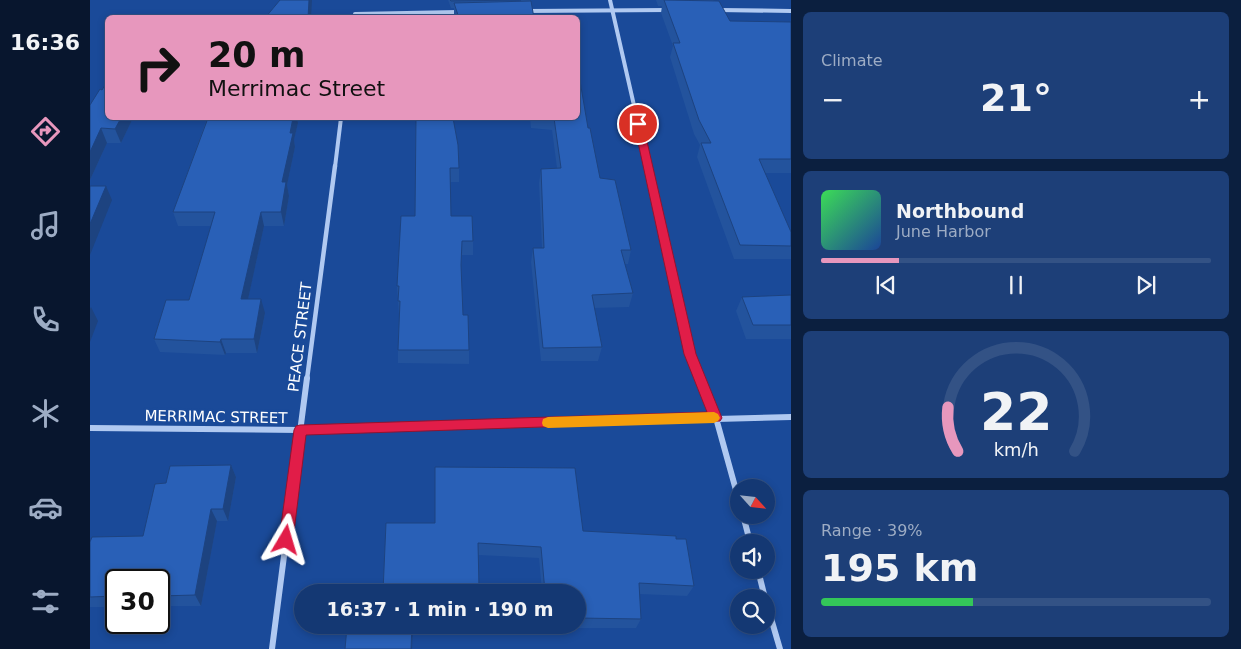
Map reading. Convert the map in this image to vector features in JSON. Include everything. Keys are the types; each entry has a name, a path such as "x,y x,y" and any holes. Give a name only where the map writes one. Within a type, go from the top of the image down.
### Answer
{"street":[{"path":"610,0 690,354 716,418 733,479"},
{"path":"524,11 672,10"},
{"path":"712,10 791,11"},
{"path":"382,15 464,12"},
{"name":"PEACE STREET","path":"272,649 341,120"},
{"name":"MERRIMAC STREET","path":"90,428 300,430 716,418 791,418"},
{"path":"775,631 780,649"}],"building":[{"path":"280,0 309,0 308,15 268,15"},
{"path":"450,0 521,0 451,1"},
{"path":"664,0 719,1 730,21 791,22 791,159 759,159 791,232 791,246 740,245 701,143 711,143 699,120 673,43 680,43"},
{"path":"531,1 533,15 458,15 454,3"},
{"path":"580,81 588,128 590,128 600,178 615,180 631,250 621,250 633,293 592,295 602,347 543,348 533,248 544,248 541,169 561,168 554,120 580,120"},
{"path":"105,85 105,120 120,120 115,129 101,128 90,152 90,105 100,89 102,90"},
{"path":"207,120 293,120 290,133 293,133 282,182 286,182 281,212 261,212 241,299 261,299 254,339 221,339 220,342 154,339 166,300 189,300 215,212 173,212"},
{"path":"416,120 453,120 458,145 459,168 450,168 451,216 472,216 473,241 462,241 461,265 463,315 468,315 469,350 398,350 400,301 398,301 399,286 397,286 401,216 415,216"},
{"path":"90,186 106,186 90,224"},
{"path":"791,295 791,325 753,325 742,297"},
{"path":"231,465 223,509 211,509 195,595 170,596 170,569 105,569 105,596 90,597 90,542 92,537 143,536 155,484 166,483 170,466"},
{"path":"435,467 575,468 583,531 676,536 676,539 686,539 694,586 639,583 641,619 586,618 586,584 544,584 541,547 478,543 479,584 383,584 386,523 435,523"},
{"path":"346,634 412,634 411,649 345,649"}],"slow traffic":[{"path":"548,423 714,418"}],"route":[{"path":"286,540 300,430 716,418 690,354 638,124"}]}
